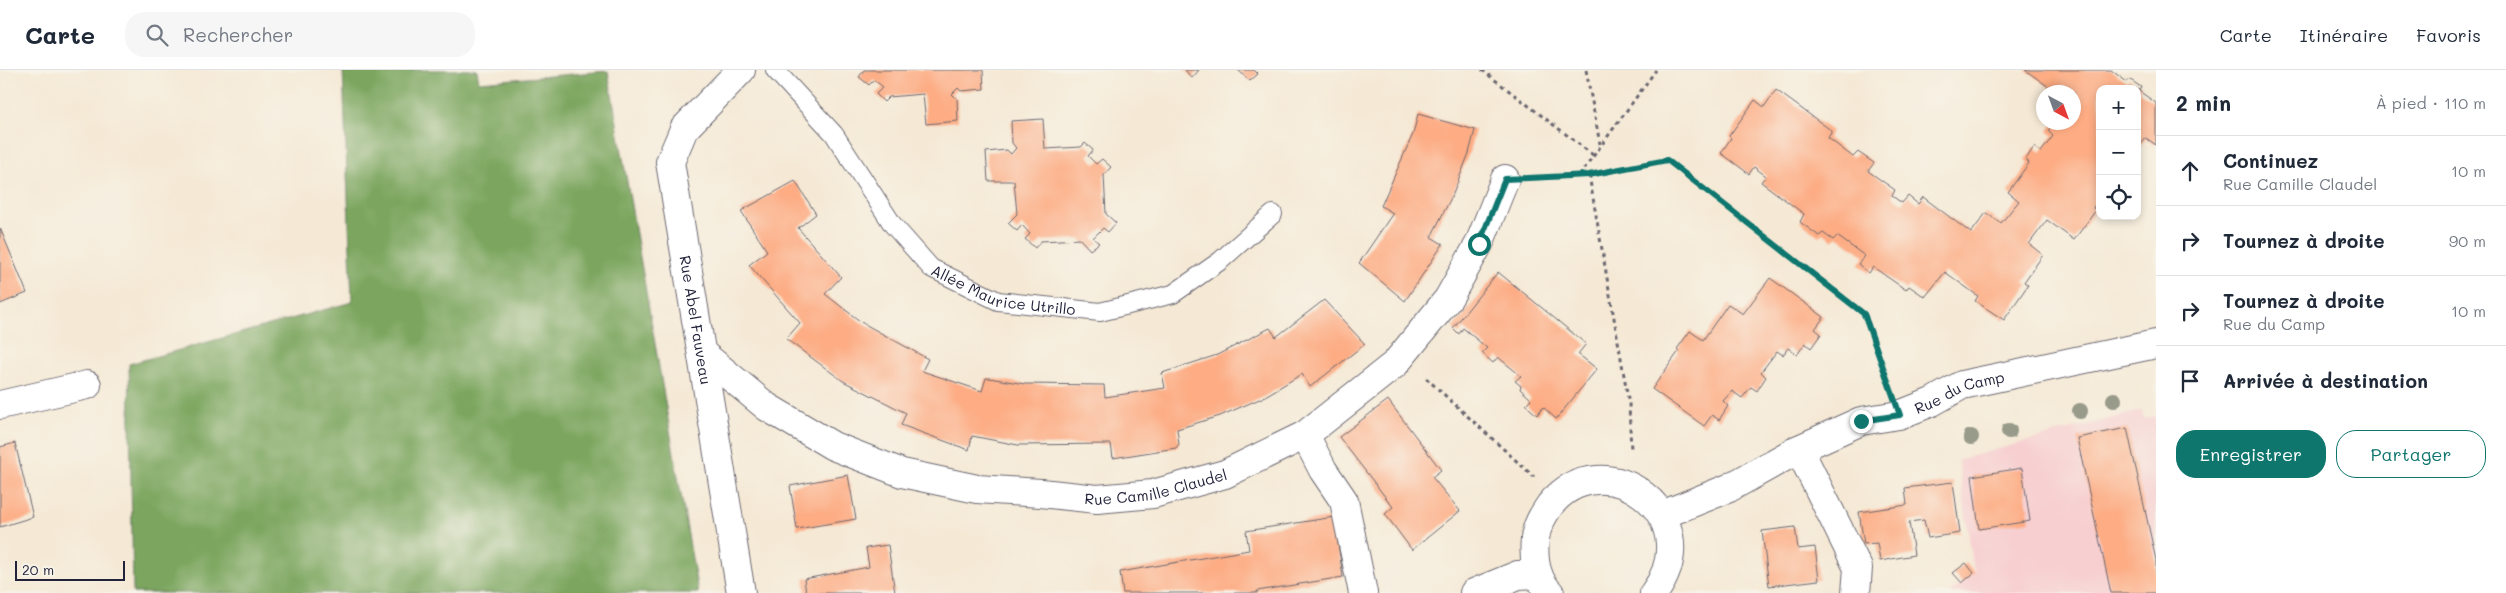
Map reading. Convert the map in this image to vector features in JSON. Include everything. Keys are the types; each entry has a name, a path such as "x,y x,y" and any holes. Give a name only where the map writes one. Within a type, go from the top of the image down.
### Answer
{"street":[{"name":"Rue Abel Fauveau","path":"727,76 684,129 670,162 741,593"},
{"name":"Rue Camille Claudel","path":"703,354 767,407 833,446 902,473 977,489 1097,499 1153,494 1225,474 1304,436 1395,364 1448,299 1479,244 1505,179"},
{"name":"Rue du Camp","path":"1662,515 1729,488 1798,449 1861,421 1900,415 1962,385 2156,344"},
{"path":"0,405 87,385"},
{"path":"1304,436 1323,470 1344,501 1363,593"},
{"path":"1798,449 1858,568 1856,593"},
{"path":"1544,583 1534,554 1535,533 1543,514 1556,498 1574,487 1593,481 1614,481 1633,487 1650,499 1662,515 1670,536 1670,557 1665,578 1654,593"},
{"path":"1474,593 1518,575 1544,583"}],"lane":[{"name":"Allée Maurice Utrillo","path":"775,70 794,88 834,134 893,225 931,268 998,301 1100,312 1173,294 1220,261 1273,214"}],"path":[{"path":"1482,70 1593,155"},
{"path":"1586,70 1600,145"},
{"path":"1580,176 1600,145 1656,70"},
{"path":"1505,179 1589,175 1667,160 1864,314 1900,415"},
{"path":"1589,175 1629,404 1633,487"},
{"path":"1401,355 1556,498"}],"shaded area":[{"path":"2142,410 2144,418 2156,416 2156,593 1950,593 1974,572 1958,460"}],"green space":[{"path":"343,70 477,70 479,82 608,71 698,593 133,593 129,364 352,302"}],"building":[{"path":"864,70 983,70 984,89 961,91 958,88 952,94 957,99 958,121 926,124 923,94 889,97 884,102 876,94 883,87 874,80 869,85 859,77"},
{"path":"1185,70 1199,70 1192,78"},
{"path":"1238,70 1254,70 1258,74 1250,81"},
{"path":"2025,70 2111,70 2127,82 2129,79 2138,85 2096,85 2096,204 2093,208 2096,210 2074,240 2047,220 2029,244 2043,255 2024,282 2028,285 2004,320 1975,301 1978,296 1945,272 1925,297 1909,286 1906,290 1873,267 1869,273 1858,264 1865,256 1837,236 1833,240 1823,233 1819,236 1800,222 1804,214 1761,182 1766,176 1754,167 1749,174 1721,153 1731,138 1729,136 1755,100 1764,107 1776,90 1832,131 1828,138 1853,157 1858,152 1874,163 1868,171 1895,190 1892,196 1902,203 1908,196 1918,204 1923,197 1971,233 1986,213 2001,223 2019,201 2008,192 2029,163 2026,159 2034,147 2041,152 2053,136 2049,130 2081,130 2081,85 2046,85"},
{"path":"2141,92 2156,103 2156,145 2146,138 2141,145"},
{"path":"1418,114 1475,130 1469,153 1453,194 1431,237 1443,244 1405,301 1359,263 1393,213 1381,206 1413,134"},
{"path":"1043,119 1045,149 1081,147 1085,143 1093,150 1088,156 1096,164 1102,159 1111,167 1104,175 1106,214 1116,223 1108,232 1103,228 1093,238 1099,243 1090,250 1080,239 1041,241 1035,248 1025,239 1030,234 1022,225 1017,231 1008,223 1017,214 1014,181 988,181 986,152 1007,150 1011,154 1016,148 1012,143 1011,121"},
{"path":"795,181 816,214 798,228 841,277 825,294 861,322 928,359 922,371 982,391 986,378 1025,384 1104,385 1105,397 1165,388 1162,373 1217,355 1270,328 1276,337 1324,300 1365,344 1310,387 1302,374 1262,398 1220,416 1177,429 1179,444 1176,448 1113,458 1111,444 1018,445 972,436 969,450 901,425 906,413 843,381 786,339 800,323 749,265 767,251 741,211"},
{"path":"0,228 27,293 0,304"},
{"path":"1498,272 1586,344 1578,354 1597,369 1556,419 1543,407 1537,415 1530,409 1526,404 1531,399 1520,389 1521,386 1515,381 1521,376 1498,357 1493,363 1482,353 1487,348 1463,328 1459,334 1453,328"},
{"path":"1770,278 1824,317 1815,329 1821,334 1811,348 1805,343 1797,355 1788,348 1783,355 1777,351 1761,372 1766,377 1757,391 1751,387 1742,398 1732,391 1723,401 1728,406 1719,420 1712,415 1704,426 1652,389 1679,351 1677,349 1690,331 1703,340 1728,304 1743,314"},
{"path":"1388,400 1441,470 1432,477 1460,511 1412,550 1385,514 1393,507 1339,437"},
{"path":"2127,428 2156,560 2156,593 2111,593 2077,438"},
{"path":"15,443 33,517 0,527 0,447"},
{"path":"2022,468 2030,521 1979,529 1972,476"},
{"path":"848,475 856,519 797,529 790,486"},
{"path":"1953,482 1960,533 1928,538 1924,520 1909,522 1914,555 1880,561 1877,543 1864,544 1859,512 1907,505 1905,488"},
{"path":"1334,517 1343,577 1257,591 1257,593 1123,593 1120,572 1249,550 1246,531"},
{"path":"1795,527 1798,549 1815,547 1819,580 1769,586 1762,531"},
{"path":"888,545 895,593 806,593 804,579 869,567 866,548"},
{"path":"1966,563 1974,573 1962,583 1953,573"}],"route":[{"path":"1479,244 1505,179 1589,175 1667,160 1864,314 1900,415 1861,421"}]}
